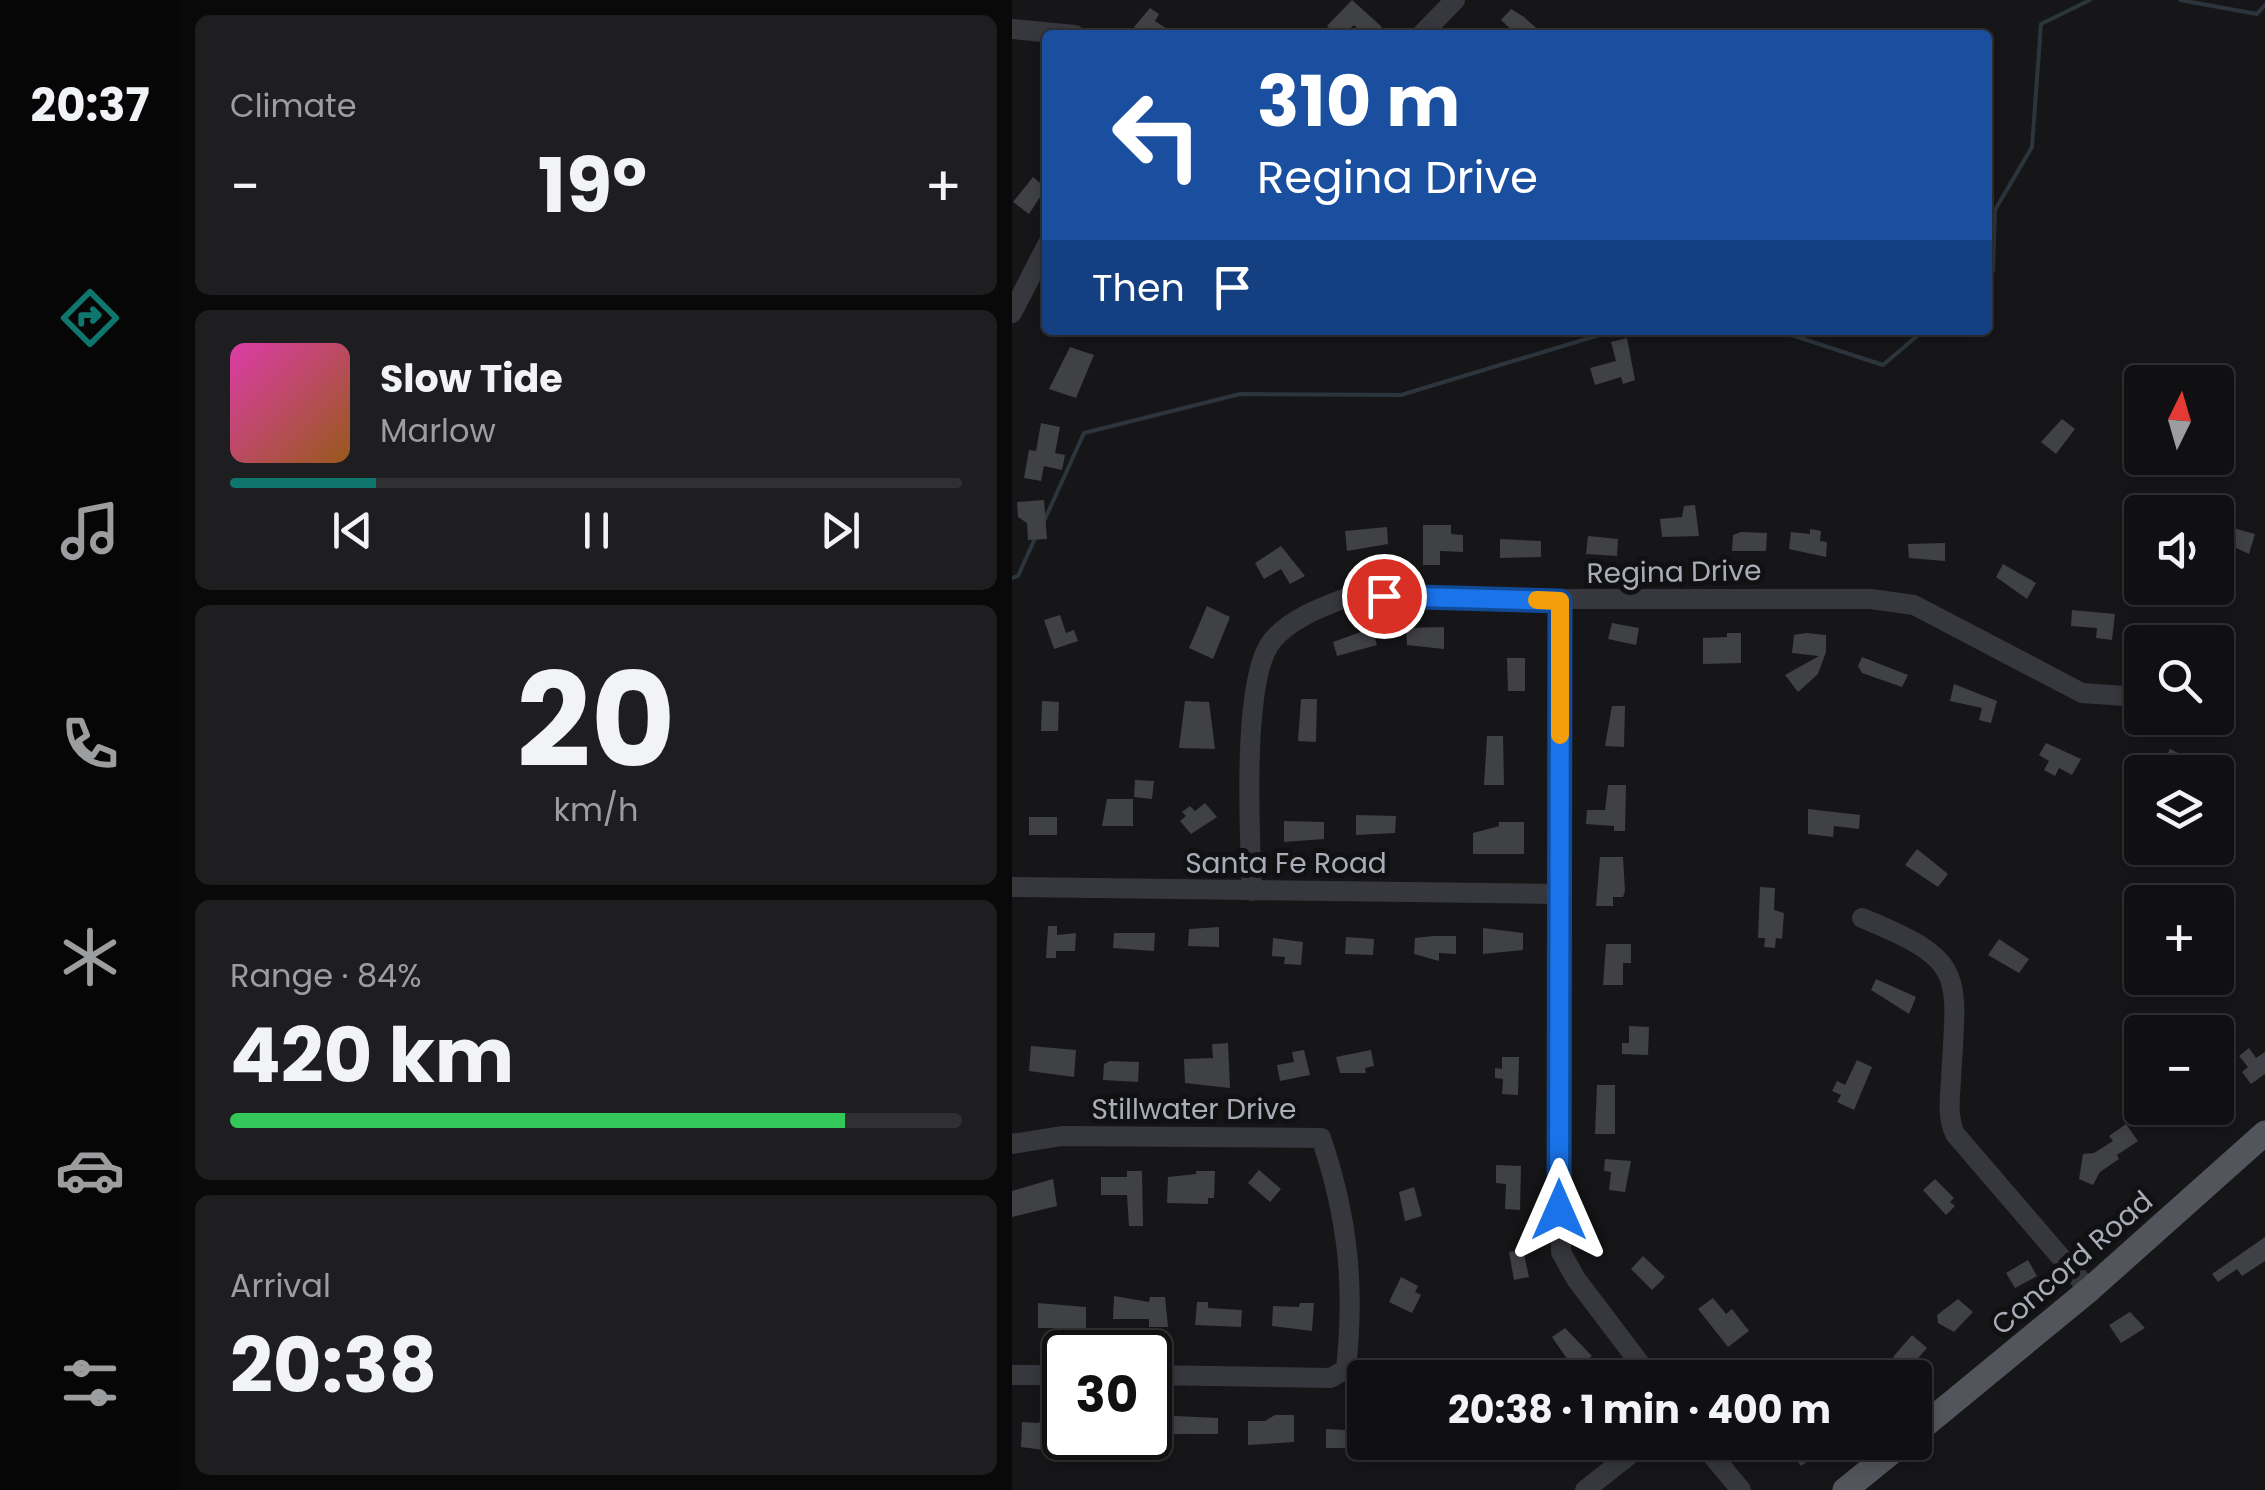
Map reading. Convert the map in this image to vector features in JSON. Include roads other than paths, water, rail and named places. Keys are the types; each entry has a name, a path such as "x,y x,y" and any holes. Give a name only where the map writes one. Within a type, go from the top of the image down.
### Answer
{"main road":[{"name":"Concord Road","path":"1932,1419 2089,1290 2264,1134"},
{"path":"1845,1490 1882,1460"}],"street":[{"path":"1427,30 1455,0"},
{"path":"1437,19 1449,30"},
{"path":"1012,29 1042,32"},
{"path":"1012,313 1042,256"},
{"name":"Regina Drive","path":"1252,892 1253,701 1260,667 1272,642 1305,615 1344,598 1871,599 1914,604 2082,694 2124,696"},
{"path":"1560,601 1561,1252 1576,1279 1637,1360"},
{"name":"Santa Fe Road","path":"1012,887 1559,894"},
{"path":"1862,918 1929,948 1950,970 1956,1011 1949,1114 1955,1134 2089,1290"},
{"name":"Stillwater Drive","path":"1012,1144 1062,1136 1321,1138 1348,1239 1346,1369 1331,1378 1172,1376"},
{"path":"1012,1375 1042,1376"},
{"path":"1584,1490 1623,1460"},
{"path":"1717,1460 1741,1490"}],"waterway":[{"path":"1992,272 1995,210 2032,147 2041,24 2090,0"},
{"path":"2180,0 2257,14 2265,5"},
{"path":"1045,519 1084,433 1240,394 1401,395 1599,335"},
{"path":"1791,335 1883,365 1918,335"},
{"path":"1012,578 1018,576 1036,536"}]}
